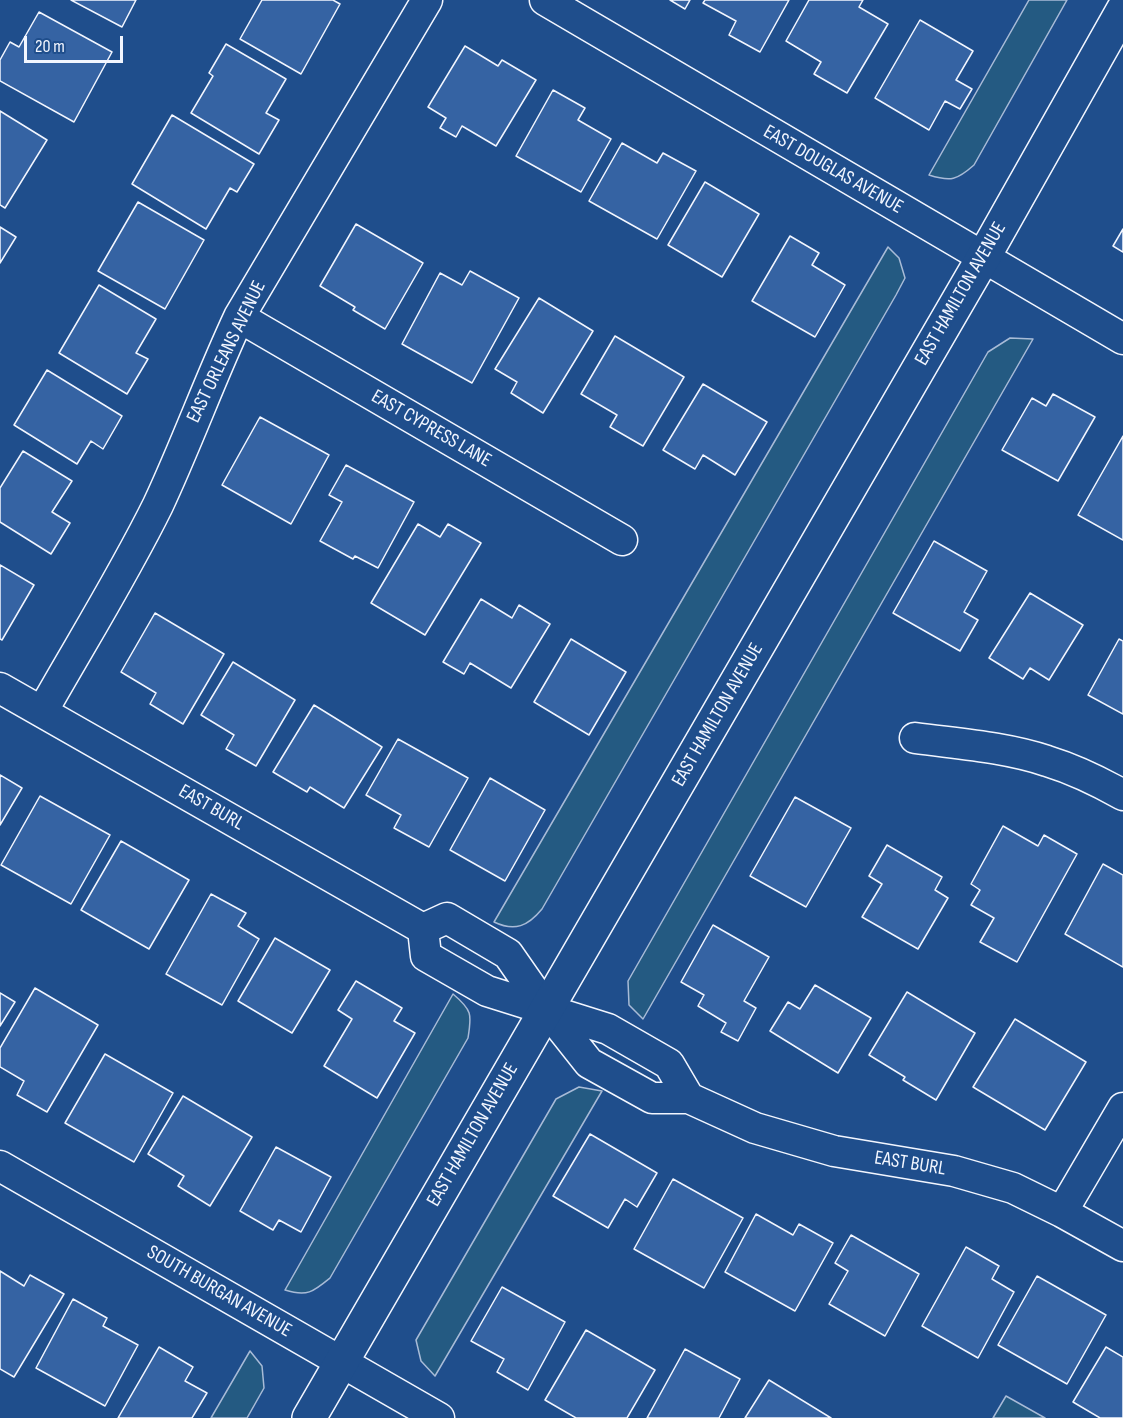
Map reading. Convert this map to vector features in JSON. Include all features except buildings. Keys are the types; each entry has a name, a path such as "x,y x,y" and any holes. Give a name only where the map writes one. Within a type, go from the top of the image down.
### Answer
{"street":[{"name":"EAST ORLEANS AVENUE","path":"42,712 149,523 219,360 240,317 427,0"},
{"name":"EAST DOUGLAS AVENUE","path":"544,0 1123,339"},
{"name":"EAST HAMILTON AVENUE","path":"309,1418 983,258 1123,10"},
{"name":"EAST CYPRESS LANE","path":"240,317 622,540"},
{"name":"EAST BURL","path":"0,688 423,929 447,918 508,954 547,1010 589,1063 652,1098 689,1098 766,1131 834,1151 954,1171 1013,1188 1123,1246"},
{"path":"915,738 985,747 1047,760 1104,784 1123,795"},
{"path":"423,929 426,956 487,991 608,1029 669,1064 689,1098"},
{"path":"1062,1212 1123,1108"},
{"name":"SOUTH BURGAN AVENUE","path":"0,1166 439,1418"}],"shaded area":[{"path":"1029,0 1067,0 974,165 958,177 948,179 929,175"},
{"path":"888,247 899,258 905,278 542,909 532,920 521,926 508,927 494,922"},
{"path":"1010,338 1033,339 643,1019 629,1005 628,981 988,352"},
{"path":"453,994 464,1004 469,1013 468,1038 330,1278 309,1292 299,1293 285,1290"},
{"path":"579,1087 602,1091 435,1376 421,1361 416,1340 556,1099"},
{"path":"250,1351 262,1366 264,1388 247,1418 211,1418"},
{"path":"1006,1396 1045,1418 993,1418"}]}
